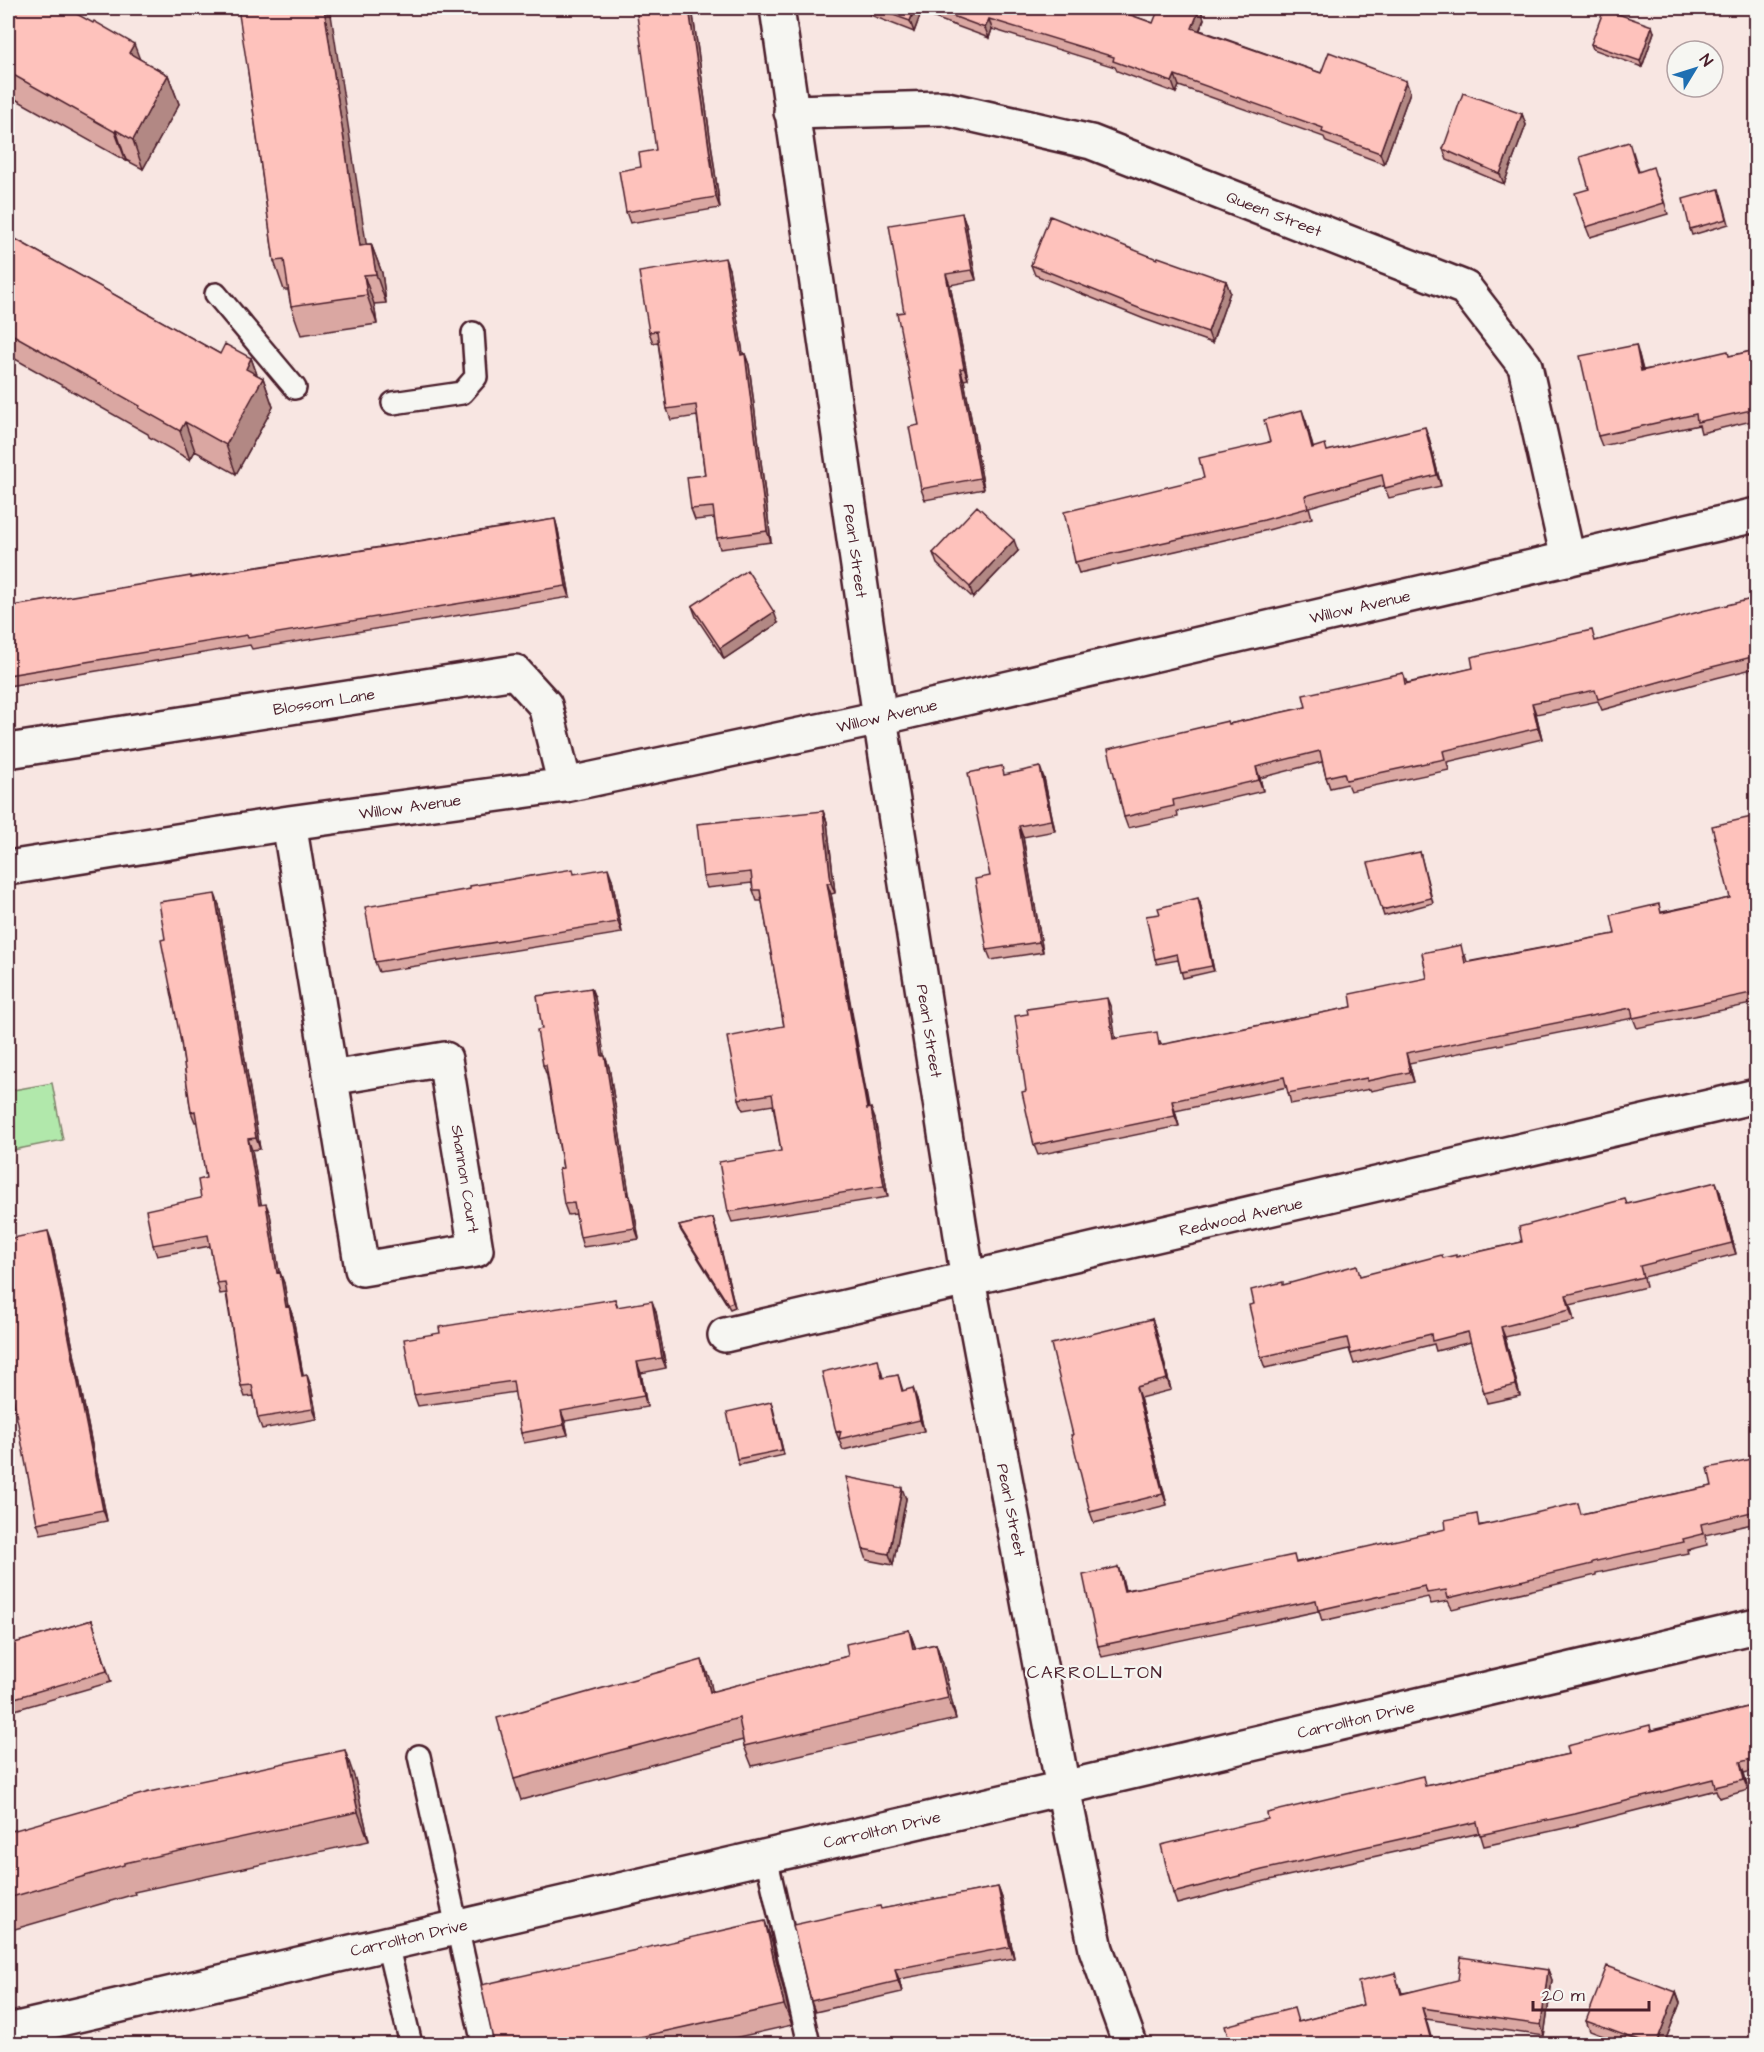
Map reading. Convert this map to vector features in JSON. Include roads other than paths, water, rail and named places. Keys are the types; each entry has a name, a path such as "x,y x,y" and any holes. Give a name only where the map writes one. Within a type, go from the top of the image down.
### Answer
{"street":[{"name":"Pearl Street","path":"777,8 880,718 968,1280 1063,1788 1096,1949 1130,2044"},
{"name":"Queen Street","path":"791,112 943,108 1091,142 1465,288 1526,366 1568,559"},
{"name":"Willow Avenue","path":"8,868 289,823 565,785 880,718 1756,515"},
{"name":"Blossom Lane","path":"8,751 515,672 545,705 565,785"},
{"name":"Shannon Court","path":"289,823 362,1269 476,1251 446,1059 331,1078"},
{"name":"Redwood Avenue","path":"725,1335 1756,1096"},
{"name":"Carrollton Drive","path":"8,2031 1756,1626"}],"lane":[{"path":"216,294 295,388"},
{"path":"393,402 462,393 476,377 473,333"},
{"path":"419,1756 483,2044"},
{"path":"766,1857 808,2044"},
{"path":"387,1944 411,2044"}],"district":[{"name":"CARROLLTON","path":"1095,1672"}]}
